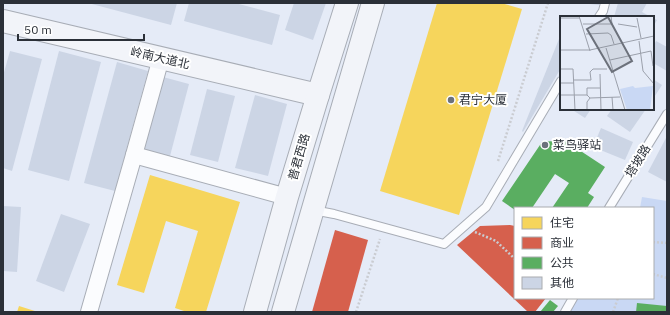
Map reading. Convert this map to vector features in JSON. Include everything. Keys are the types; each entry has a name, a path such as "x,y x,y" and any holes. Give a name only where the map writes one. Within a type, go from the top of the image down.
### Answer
{"main road":[{"name":"普君西路","path":"255,312 318,95 347,3"},
{"path":"284,312 373,3"},
{"name":"岭南大道北","path":"3,21 318,95"}],"street":[{"path":"89,312 161,58"},
{"path":"134,155 288,197"}],"lane":[{"path":"600,16 605,3"},
{"path":"313,210 334,214 444,244 486,207 560,83"},
{"name":"塔坡路","path":"610,207 667,114"},
{"path":"565,312 572,299"}],"path":[{"path":"496,165 548,3"},
{"path":"356,312 383,227"},
{"path":"463,227 496,241 514,258"},
{"path":"654,242 667,243"},
{"path":"654,274 667,278"},
{"path":"613,312 618,299"}],"shaded area":[{"path":"642,197 667,201 667,312 569,312 576,299 654,299 654,207 640,207"}],"building: 住宅":[{"name":"君宁大厦","path":"437,3 501,3 522,9 459,215 380,191"},
{"path":"150,175 240,202 206,312 187,312 175,308 198,231 166,221 144,293 117,285"},
{"path":"19,306 38,312 17,312"}],"building: 商业":[{"path":"480,226 514,226 514,299 457,245"},
{"path":"335,230 368,240 348,312 312,312"},
{"path":"514,299 545,299 535,312 528,312"}],"building: 公共":[{"path":"564,140 605,167 588,193 594,197 588,207 553,207 569,183 555,174 533,207 514,207 514,209 502,201 542,142"},
{"path":"550,300 558,306 553,312 540,312"},
{"path":"637,303 667,306 667,312 636,312"}],"building: 其他":[{"path":"88,3 177,3 171,25"},
{"path":"189,3 235,3 280,15 272,45 184,21"},
{"path":"294,3 326,3 313,40 285,30"},
{"path":"599,3 599,5 589,4"},
{"path":"618,3 647,3 642,12 649,16 614,16"},
{"path":"654,18 657,20 654,25"},
{"path":"560,36 560,70 523,132 522,131"},
{"path":"656,41 667,47 667,71 654,64 654,45"},
{"path":"10,51 42,59 12,171 3,168 3,76"},
{"path":"59,51 101,62 69,181 28,170"},
{"path":"117,62 148,71 115,191 84,183"},
{"path":"163,77 189,84 170,156 144,149"},
{"path":"654,80 662,85 654,97"},
{"path":"207,89 235,96 218,162 190,155"},
{"path":"255,95 287,104 268,176 235,168"},
{"path":"573,110 590,110 585,118"},
{"path":"611,110 645,110 630,132 607,116"},
{"path":"601,128 633,142 625,160 593,147"},
{"path":"667,136 667,182 648,172"},
{"path":"3,206 21,207 17,272 3,271"},
{"path":"61,214 90,224 64,292 36,281"}],"place":[{"name":"君宁大厦","path":"451,100"},
{"name":"菜鸟驿站","path":"545,145"}]}
